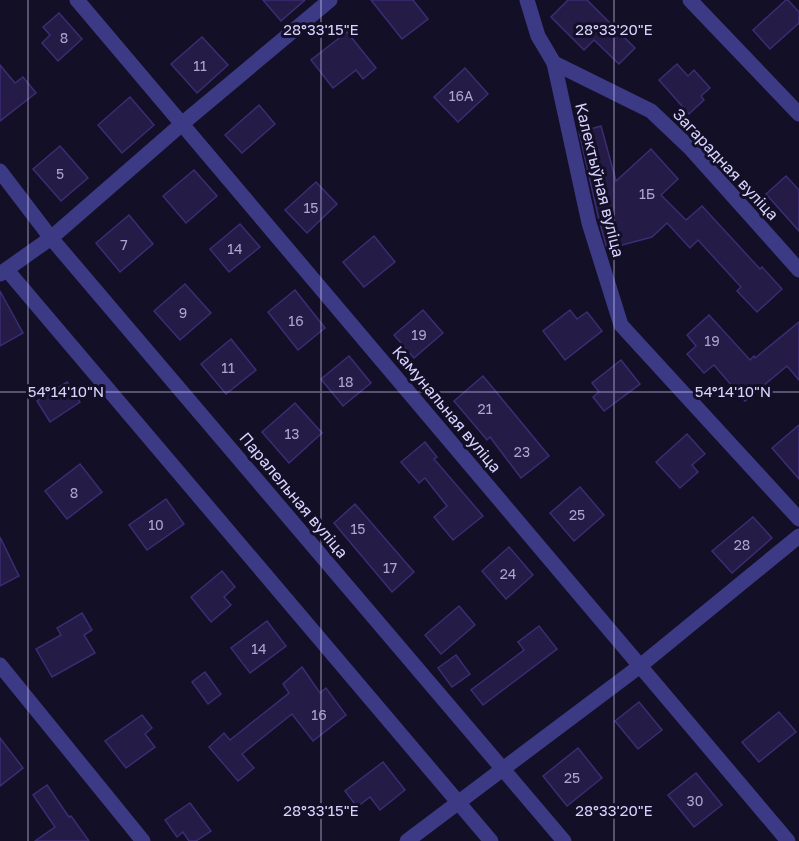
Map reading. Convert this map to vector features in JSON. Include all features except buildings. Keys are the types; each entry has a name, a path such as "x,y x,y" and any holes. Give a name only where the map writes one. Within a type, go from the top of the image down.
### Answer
{"street":[{"name":"Камунальная вуліца","path":"77,0 788,841"},
{"path":"330,0 183,123 51,238 3,272 491,841"},
{"name":"Калектыўная вуліца","path":"527,0 538,36 554,63 589,223 621,325 799,519"},
{"path":"690,0 799,114"},
{"name":"Загарадная вуліца","path":"554,63 651,111 690,148 799,270"},
{"name":"Паралельная вуліца","path":"0,171 51,238 564,841"},
{"path":"407,841 640,666 799,537"},
{"path":"0,665 143,841"}]}
